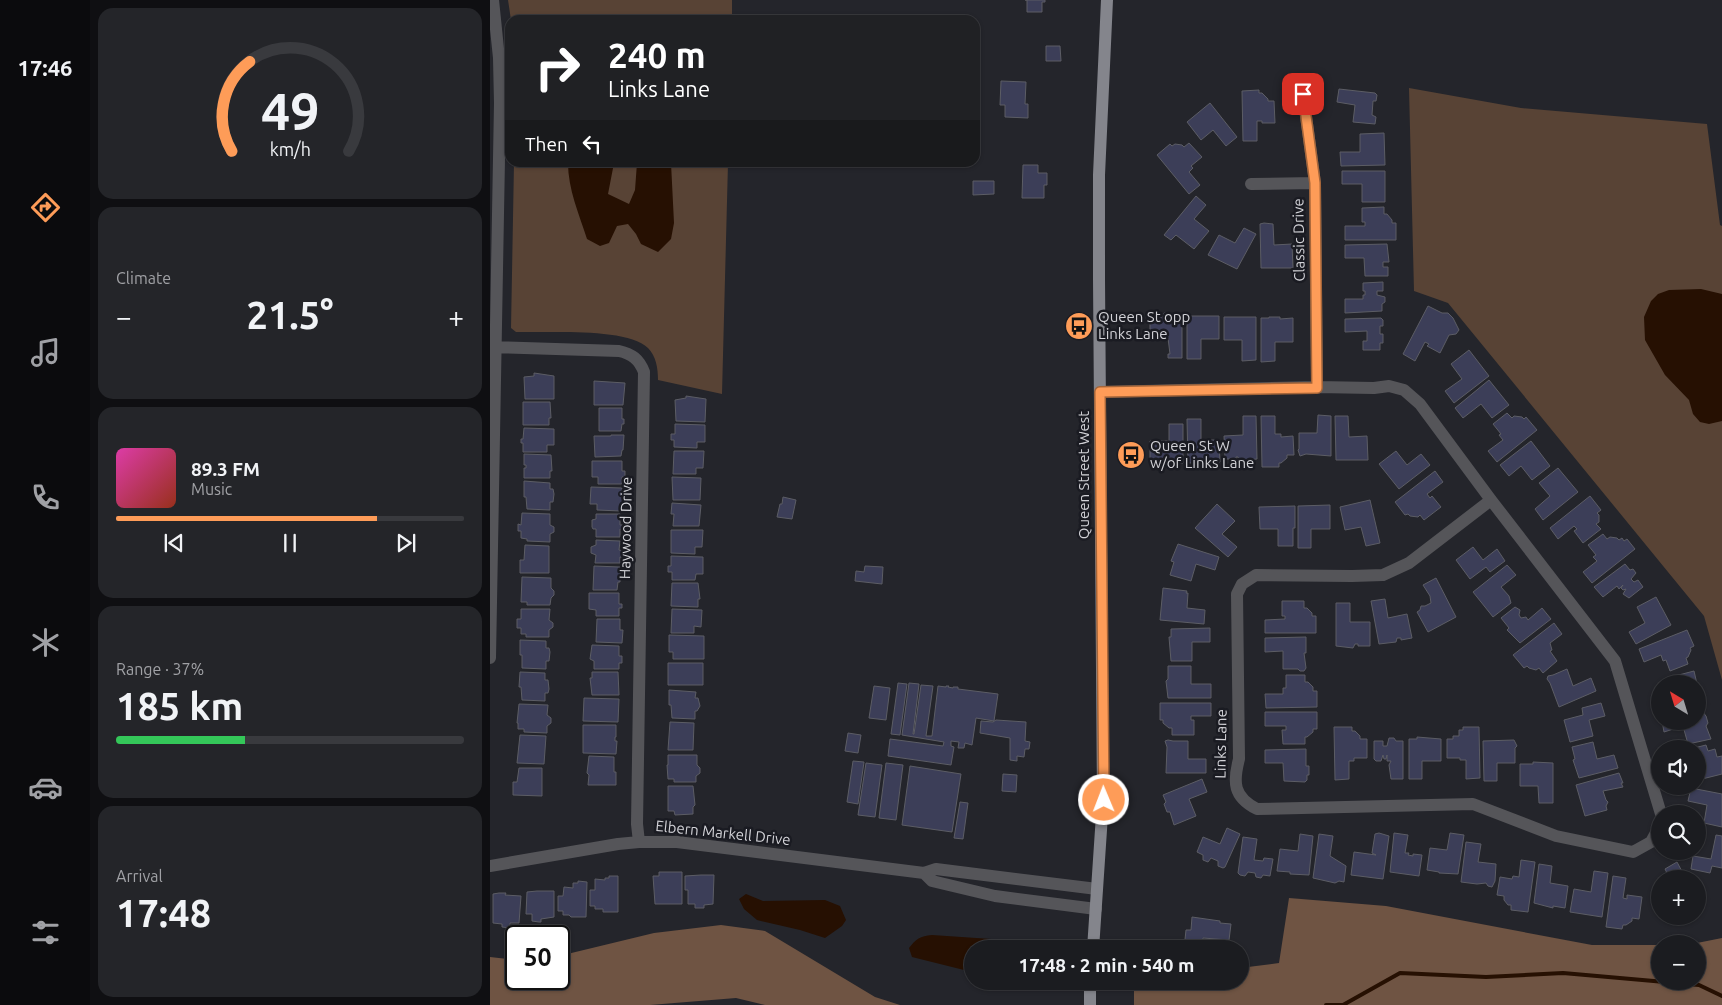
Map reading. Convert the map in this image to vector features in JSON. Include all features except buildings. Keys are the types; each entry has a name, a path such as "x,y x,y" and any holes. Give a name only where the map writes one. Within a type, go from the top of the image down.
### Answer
{"main road":[{"name":"Queen Street West","path":"1094,940 1104,800 1099,175 1107,0"},
{"path":"1090,990 1090,1005"}],"street":[{"path":"490,658 493,347 500,79 493,0"},
{"name":"Classic Drive","path":"1303,94 1315,183 1317,388"},
{"path":"1250,184 1315,183"},
{"name":"Haywood Drive","path":"493,347 619,351 638,360 644,372 638,842"},
{"path":"1100,392 1374,388 1389,386 1404,390 1420,404 1491,500 1616,661 1658,805"},
{"name":"Links Lane","path":"1491,500 1409,563 1383,574 1352,576 1256,575 1242,584 1237,594 1238,759 1235,777 1238,792 1244,803 1257,809 1473,804 1556,836 1633,852 1651,842"},
{"name":"Elbern Markell Drive","path":"490,866 638,842 699,844 924,873 936,869 1097,889"},
{"name":"Elbern Markell Drive","path":"924,873 932,880 995,896 1096,909"}],"shaded area":[{"path":"508,0 732,0 732,15 510,15"},
{"path":"1409,88 1521,108 1707,124 1720,225 1722,226 1722,680 1704,616 1448,303 1414,291"},
{"path":"514,167 728,167 722,394 658,380 655,358 648,348 638,341 605,334 585,332 516,332 511,328"},
{"path":"568,167 613,167 608,194 629,204 635,190 637,167 671,167 674,223 671,239 658,252 641,244 628,224 617,226 609,243 600,246 587,239 577,211"},
{"path":"1701,289 1722,294 1722,421 1709,424 1700,422 1693,414 1689,400 1665,375 1645,340 1644,317 1651,301 1658,294 1669,290"},
{"path":"746,894 763,901 825,900 840,906 846,920 842,926 825,938 757,920 744,909 739,899"},
{"path":"1289,898 1386,906 1592,945 1651,945 1651,990 1706,990 1706,941 1722,938 1722,1005 1134,1005 1134,990 1249,990 1249,967 1279,963"},
{"path":"721,925 765,931 875,997 900,1005 765,1005 736,998 650,1005 490,1005 490,957 505,959 505,990 570,990 570,953 654,933"},
{"path":"932,935 993,940 964,940 964,970 912,957 909,948 921,937"}],"waterway":[{"path":"1326,1005 1343,1005 1400,973 1486,977 1563,973 1699,985 1722,996"}],"place":[{"name":"Queen St opp Links Lane","path":"1079,326"},
{"name":"Queen St W w/of Links Lane","path":"1131,455"}],"route":[{"path":"1104,800 1100,392 1317,388 1315,183 1303,94"}]}
